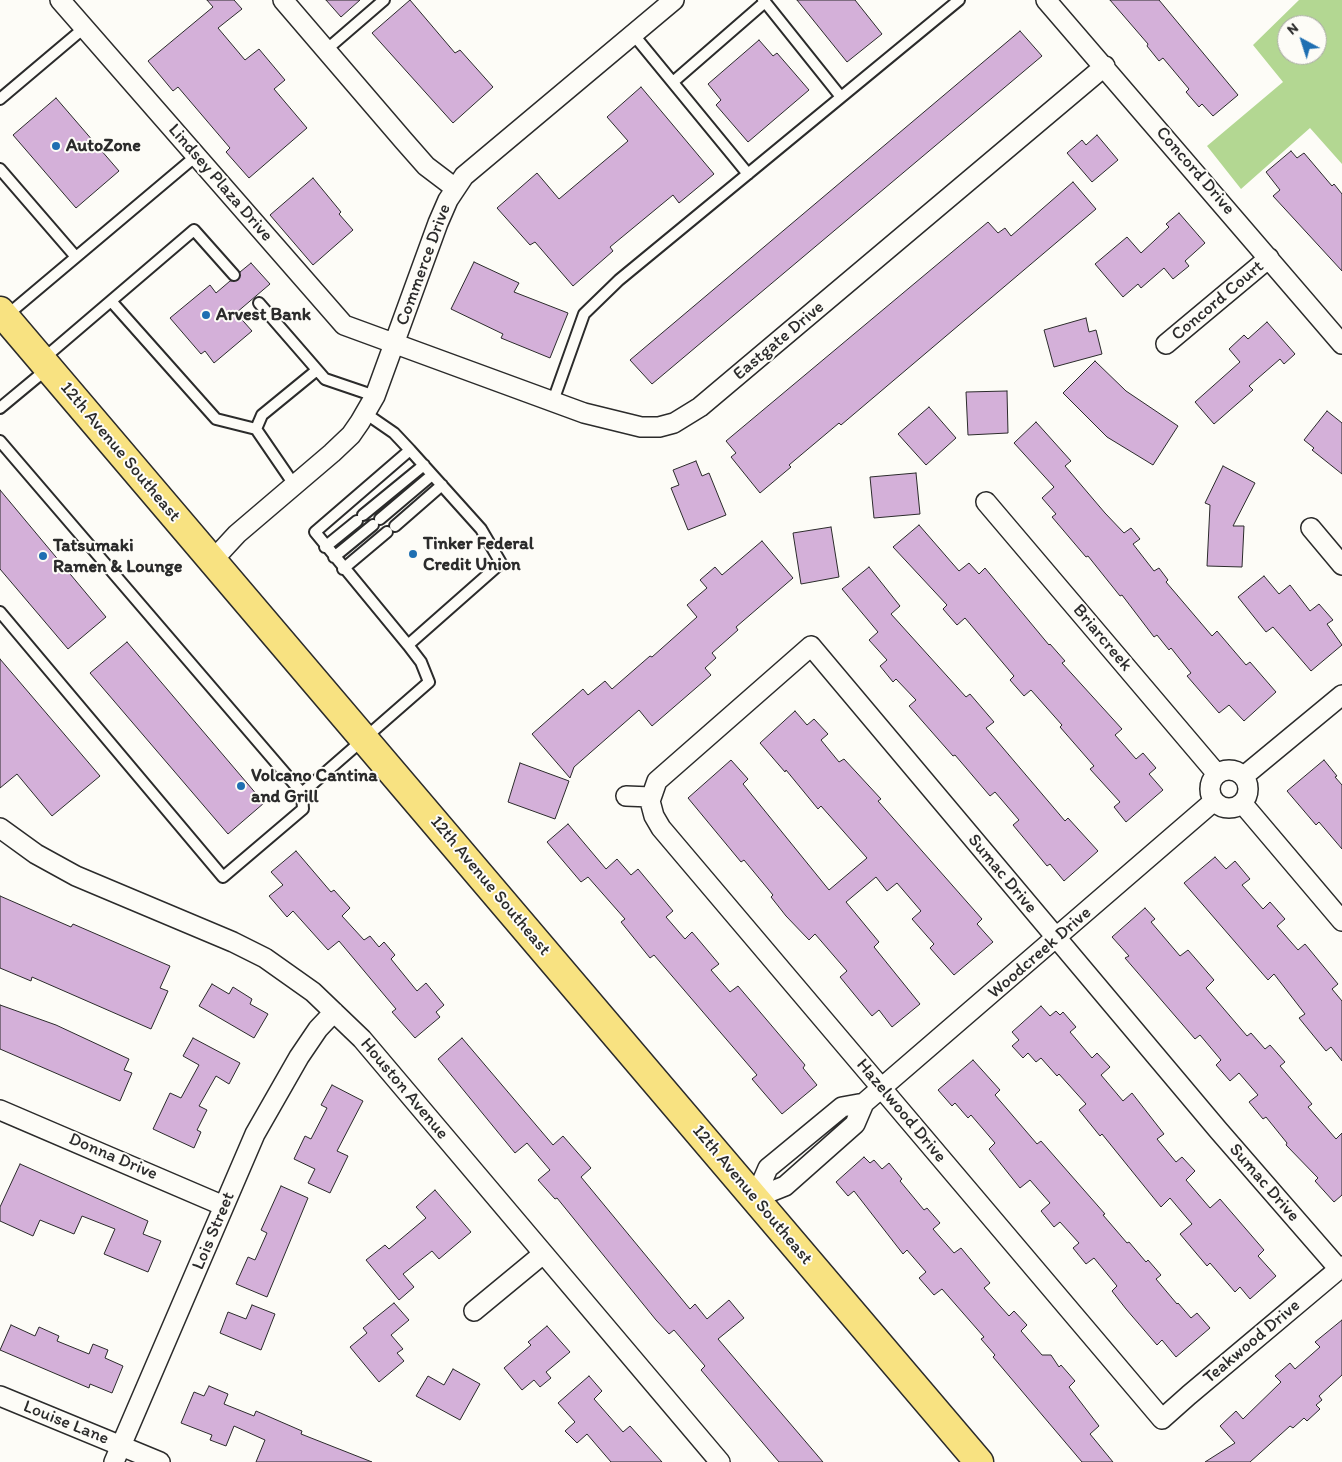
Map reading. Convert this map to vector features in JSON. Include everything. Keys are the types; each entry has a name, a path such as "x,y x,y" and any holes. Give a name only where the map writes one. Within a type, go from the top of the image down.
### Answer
{"main road":[{"name":"12th Avenue Southeast","path":"3,314 979,1462"}],"street":[{"name":"Lindsey Plaza Drive","path":"60,0 344,324 396,343"},
{"path":"283,0 426,166 455,188"},
{"name":"Commerce Drive","path":"213,560 237,534 295,486 351,435 375,396 396,343 438,223 455,188 464,176 674,0"},
{"name":"Concord Drive","path":"1046,0 1105,66 1342,344"},
{"name":"Eastgate Drive","path":"396,343 620,424 659,427 674,423 689,414 835,294 1105,66"},
{"name":"Concord Court","path":"1166,344 1269,258"},
{"name":"Briarcreek","path":"986,502 1217,774"},
{"path":"1311,528 1342,565"},
{"name":"Sumac Drive","path":"650,797 657,781 668,770 811,646 1212,1123 1340,1268"},
{"path":"1244,776 1342,696"},
{"path":"1225,770 1232,770 1244,776 1249,791 1242,804 1234,808 1226,808 1214,801 1210,786 1217,774 1225,770"},
{"path":"626,796 650,797"},
{"name":"Hazelwood Drive","path":"650,797 651,808 661,828 1162,1419"},
{"name":"Woodcreek Drive","path":"754,1198 785,1186 855,1124 864,1103 1214,801"},
{"path":"1242,804 1342,920"},
{"name":"Houston Avenue","path":"0,828 36,854 76,876 233,942 265,958 313,992 362,1039 720,1462"},
{"name":"Lois Street","path":"117,1454 255,1134 278,1091 318,1029 334,1012"},
{"name":"Donna Drive","path":"0,1110 224,1206"},
{"path":"474,1311 543,1254"},
{"name":"Teakwood Drive","path":"1162,1419 1340,1268"},
{"name":"Louise Lane","path":"0,1396 117,1454 160,1462"}],"lane":[{"path":"326,50 384,0"},
{"path":"554,401 584,314 619,280 959,0"},
{"path":"673,82 764,1 841,97"},
{"path":"0,99 84,28"},
{"path":"633,34 748,174"},
{"path":"3,314 76,257 196,156"},
{"path":"0,169 76,257"},
{"path":"0,408 111,301 194,230 234,275"},
{"path":"111,301 216,419 256,429 295,486"},
{"path":"258,303 325,379 375,396"},
{"path":"256,429 262,415 318,370"},
{"path":"365,413 394,433 424,465 481,529 501,563 408,645"},
{"path":"0,441 302,793 303,809 223,877 0,612"},
{"path":"302,793 429,682 421,662 325,547 315,532 410,450"},
{"path":"325,547 424,465"},
{"path":"334,557 432,475"},
{"path":"343,569 442,485"}],"green space":[{"path":"1299,0 1342,0 1342,164 1310,128 1241,189 1207,146 1283,82 1253,45 1277,22 1277,65 1327,65 1327,15 1284,15"}],"building":[{"path":"207,0 234,0 242,9 218,28 245,60 259,49 285,80 274,89 307,128 249,178 226,152 230,148 178,87 173,91 148,61 213,7"},
{"path":"326,0 360,0 341,17"},
{"path":"410,0 455,53 460,50 493,87 453,123 372,33"},
{"path":"797,0 855,0 882,34 847,62"},
{"path":"1110,0 1159,0 1238,95 1213,116 1202,104 1199,107 1186,92 1189,89 1163,58 1159,61 1147,46 1148,44"},
{"path":"1020,31 1042,56 652,384 630,360"},
{"path":"759,40 773,56 777,53 809,90 748,142 716,105 721,100 708,84"},
{"path":"641,87 714,174 679,203 673,195 610,247 613,251 573,286 535,242 530,245 497,208 537,173 559,199 628,141 607,117"},
{"path":"56,98 119,171 76,208 13,135"},
{"path":"1097,135 1118,160 1092,182 1067,153 1082,140 1086,145"},
{"path":"1291,151 1297,158 1304,153 1332,186 1334,184 1342,194 1342,271 1273,196 1280,190 1266,172"},
{"path":"313,178 353,230 313,265 270,215"},
{"path":"1073,182 1096,209 841,425 839,423 789,465 791,467 760,493 731,457 736,453 726,441 988,222 998,233 1005,228 1011,236"},
{"path":"1179,213 1205,243 1185,261 1189,266 1173,279 1164,268 1141,288 1138,284 1123,297 1095,264 1127,237 1141,253 1169,227 1166,224"},
{"path":"474,262 519,283 514,292 568,313 550,358 501,338 503,334 451,309"},
{"name":"Arvest Bank","path":"251,263 270,284 236,313 252,331 214,363 205,351 201,354 170,318 210,285 216,293 230,281 238,280 240,272"},
{"path":"1086,318 1089,332 1096,330 1102,354 1054,367 1044,330"},
{"path":"1267,322 1295,354 1284,364 1280,359 1249,386 1253,390 1214,424 1195,402 1240,362 1229,349 1244,335 1248,339"},
{"path":"1095,361 1126,391 1178,426 1153,465 1107,437 1063,393"},
{"path":"1007,391 1008,433 968,435 966,392"},
{"path":"929,407 956,438 926,465 898,434"},
{"path":"1327,411 1342,423 1342,474 1312,450 1314,448 1304,440"},
{"path":"1036,422 1071,461 1065,466 1105,513 1124,533 1131,528 1140,539 1133,544 1154,571 1159,568 1168,580 1166,582 1212,636 1217,631 1246,665 1250,662 1276,692 1244,721 1229,705 1219,713 1187,676 1191,673 1171,648 1169,650 1157,635 1154,637 1122,595 1120,596 1088,556 1086,557 1052,517 1056,514 1042,498 1054,487 1014,443"},
{"path":"696,461 702,476 709,473 726,515 688,530 671,488 679,485 673,470"},
{"path":"1223,466 1255,483 1233,526 1244,526 1242,567 1207,566 1210,505 1205,503"},
{"path":"916,473 920,514 874,518 870,477"},
{"path":"0,490 106,617 68,649 0,569"},
{"path":"919,525 959,571 969,563 979,574 985,568 1049,645 1065,661 1062,663 1122,729 1115,735 1136,759 1143,753 1156,768 1149,774 1163,790 1126,822 1114,807 1120,802 1090,769 1094,766 1060,727 1062,725 1031,690 1024,696 1010,680 1014,676 965,618 957,625 943,609 947,605 893,547"},
{"path":"831,527 839,577 801,584 793,533"},
{"path":"762,541 793,578 736,627 738,630 712,653 716,658 705,668 711,675 652,726 639,710 574,767 570,778 532,734 583,689 588,695 605,681 612,689 650,656 652,657 697,617 687,605 707,588 700,580 715,567 722,575"},
{"path":"869,567 900,606 891,614 966,697 970,694 994,722 986,728 1065,821 1068,818 1098,851 1064,881 1050,864 1047,866 1013,825 1019,820 995,792 990,796 955,755 953,756 909,706 916,700 896,679 893,682 880,666 887,660 869,640 878,632 842,589"},
{"path":"1264,576 1279,594 1290,585 1310,611 1319,604 1333,620 1327,624 1342,645 1311,671 1273,627 1266,632 1238,597"},
{"path":"127,642 264,803 228,834 90,673"},
{"path":"0,659 100,776 52,816 17,774 0,788"},
{"path":"795,711 807,725 814,719 828,734 821,740 839,762 844,759 881,799 878,801 982,919 977,924 993,942 954,975 930,948 934,944 912,919 921,911 897,883 887,891 876,877 846,902 879,942 874,947 920,1004 892,1027 879,1010 872,1016 840,977 847,971 815,934 809,940 786,916 771,897 773,895 744,860 741,862 688,798 731,760 748,779 743,784 829,890 867,858 821,806 818,809 786,770 785,772 760,743"},
{"path":"1324,760 1342,785 1342,849 1319,822 1316,825 1287,791"},
{"path":"520,763 569,781 555,819 508,802"},
{"path":"568,824 606,869 617,859 631,875 638,869 673,911 666,917 685,939 692,932 719,964 711,970 730,992 738,986 805,1065 803,1068 817,1085 782,1114 752,1079 757,1075 654,955 650,958 621,922 625,919 588,877 581,882 547,842"},
{"path":"296,851 331,892 334,890 350,908 342,916 364,940 370,936 379,947 384,942 395,955 391,959 417,991 426,983 444,1005 436,1012 440,1017 415,1038 392,1012 396,1009 339,941 328,950 293,911 287,917 269,896 283,885 271,872"},
{"path":"1215,857 1226,869 1235,861 1250,879 1242,885 1263,909 1270,902 1285,919 1277,926 1298,950 1305,944 1338,984 1332,989 1342,1001 1342,1061 1331,1047 1326,1051 1299,1018 1305,1014 1274,974 1268,980 1184,883"},
{"path":"0,896 71,927 73,924 170,966 160,988 168,991 151,1029 32,977 31,981 0,968"},
{"path":"1145,908 1155,919 1151,922 1180,956 1188,950 1214,980 1206,988 1247,1036 1251,1033 1265,1049 1270,1045 1285,1062 1280,1066 1312,1104 1308,1107 1336,1139 1342,1133 1342,1195 1334,1202 1315,1181 1318,1178 1286,1145 1287,1143 1266,1117 1263,1119 1249,1102 1258,1095 1239,1073 1230,1081 1216,1065 1221,1060 1200,1035 1195,1039 1125,958 1129,956 1112,937"},
{"path":"212,984 229,994 233,987 252,999 250,1004 268,1014 254,1038 199,1006"},
{"path":"0,1005 56,1025 129,1059 124,1070 132,1073 120,1101 0,1049"},
{"path":"1041,1006 1050,1016 1056,1011 1060,1015 1063,1012 1076,1027 1070,1032 1092,1058 1097,1053 1110,1067 1101,1075 1123,1101 1132,1093 1164,1134 1157,1139 1176,1162 1182,1157 1195,1171 1186,1180 1210,1208 1220,1199 1264,1250 1258,1256 1276,1276 1250,1299 1240,1287 1235,1292 1210,1263 1207,1266 1180,1234 1192,1224 1170,1198 1161,1207 1102,1134 1100,1136 1079,1110 1086,1104 1059,1074 1057,1076 1041,1058 1036,1062 1028,1053 1023,1058 1012,1046 1019,1040 1012,1032"},
{"path":"193,1038 240,1063 229,1084 216,1076 199,1106 207,1110 197,1130 201,1132 194,1148 153,1129 170,1093 181,1098 199,1065 183,1056"},
{"path":"462,1038 553,1145 563,1136 591,1168 581,1177 690,1309 695,1304 707,1319 729,1300 744,1318 718,1339 823,1462 779,1462 701,1370 705,1366 674,1330 669,1334 656,1320 557,1198 555,1199 538,1180 550,1170 527,1143 515,1153 438,1059"},
{"path":"973,1060 1000,1090 995,1095 1037,1144 1041,1141 1105,1214 1103,1215 1127,1243 1129,1242 1146,1262 1148,1260 1161,1275 1156,1279 1177,1304 1191,1318 1197,1313 1210,1328 1176,1357 1162,1340 1157,1345 1126,1309 1112,1291 1117,1286 1094,1258 1086,1264 1073,1248 1079,1243 1060,1222 1054,1227 1041,1211 1050,1203 1030,1180 1020,1188 989,1149 995,1143 971,1115 968,1118 955,1103 952,1106 938,1090"},
{"path":"332,1085 363,1101 337,1151 348,1156 330,1193 308,1183 315,1169 294,1159 305,1136 311,1139 327,1108 321,1105"},
{"path":"864,1157 870,1163 874,1160 882,1169 889,1163 902,1179 900,1181 924,1210 927,1208 940,1223 933,1229 954,1253 961,1248 990,1283 984,1288 1009,1316 1014,1311 1027,1325 1021,1331 1042,1355 1051,1355 1059,1367 1061,1365 1075,1381 1069,1387 1099,1426 1090,1434 1113,1462 1082,1462 993,1357 995,1355 981,1339 984,1337 942,1289 934,1295 919,1278 926,1272 907,1250 903,1254 854,1191 848,1196 836,1182"},
{"path":"20,1164 148,1221 143,1234 161,1241 148,1272 104,1254 115,1229 82,1216 74,1234 40,1220 33,1236 0,1221 0,1207"},
{"path":"281,1186 308,1198 267,1297 236,1284 248,1257 255,1260 267,1233 261,1230"},
{"path":"435,1190 471,1232 439,1259 432,1251 403,1274 414,1287 399,1300 366,1260 385,1245 389,1249 426,1218 416,1207"},
{"path":"394,1303 409,1320 391,1335 403,1349 397,1353 404,1361 379,1382 350,1347 367,1333 363,1328"},
{"path":"252,1305 275,1314 261,1350 220,1333 228,1312 246,1319"},
{"path":"1342,1320 1342,1375 1319,1396 1322,1400 1316,1405 1320,1409 1307,1421 1304,1418 1293,1428 1290,1426 1250,1462 1205,1462 1235,1443 1220,1426 1236,1411 1243,1419 1281,1382 1275,1376 1290,1363 1295,1369 1320,1347 1315,1342"},
{"path":"11,1325 35,1336 39,1327 59,1336 57,1341 89,1354 93,1344 108,1350 105,1358 123,1366 112,1393 90,1384 89,1388 0,1350"},
{"path":"547,1326 570,1352 546,1372 551,1378 540,1387 534,1380 522,1390 504,1368 531,1345 528,1342"},
{"path":"453,1369 480,1384 460,1420 416,1396 428,1376 444,1385"},
{"path":"589,1376 602,1391 594,1399 623,1432 630,1426 662,1462 611,1462 587,1434 577,1443 565,1431 575,1422 558,1403"},
{"path":"209,1386 228,1394 224,1404 254,1416 256,1411 302,1431 301,1434 372,1462 256,1462 265,1440 234,1426 226,1446 210,1440 212,1435 181,1423 194,1392 204,1396"}],"place":[{"name":"AutoZone","path":"56,146"},
{"name":"Arvest Bank","path":"206,315"},
{"name":"Tinker Federal Credit Union","path":"413,554"},
{"name":"Tatsumaki Ramen & Lounge","path":"43,556"},
{"name":"Volcano Cantina and Grill","path":"241,786"}]}
